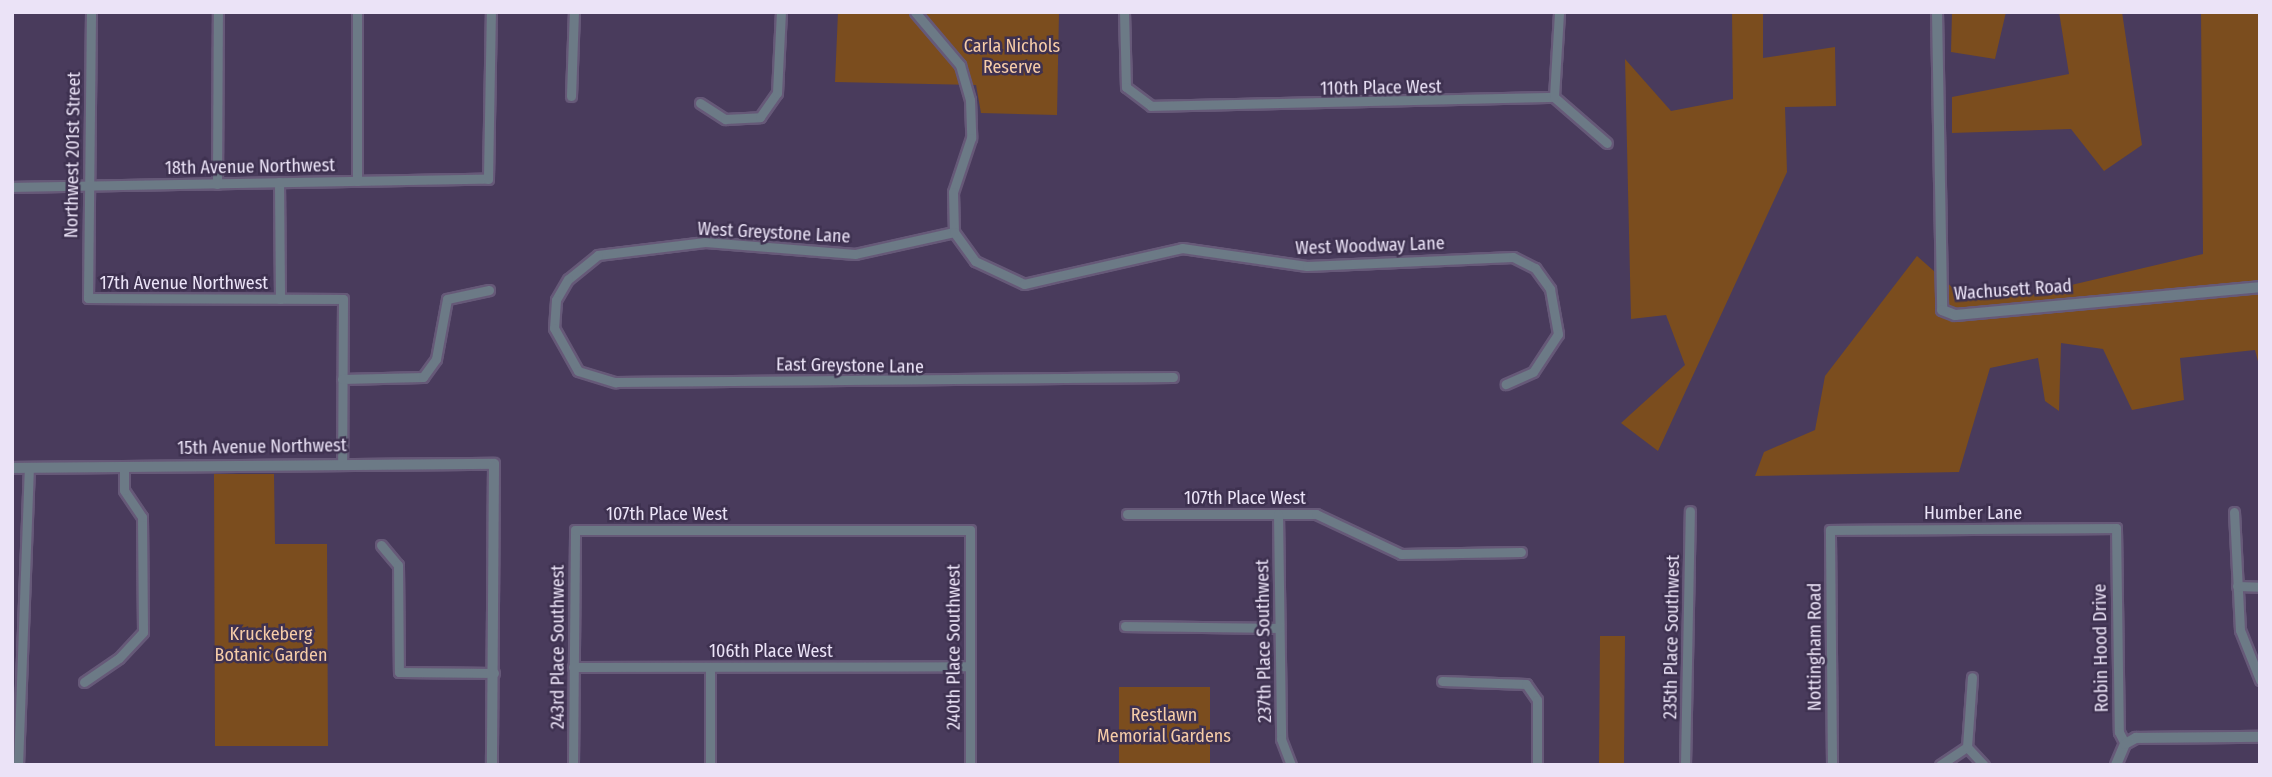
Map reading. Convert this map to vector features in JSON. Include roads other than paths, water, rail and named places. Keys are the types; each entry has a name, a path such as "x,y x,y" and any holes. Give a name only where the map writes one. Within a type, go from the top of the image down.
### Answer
{"street":[{"name":"Northwest 201st Street","path":"88,298 90,12"},
{"path":"217,184 218,12"},
{"path":"357,12 357,181"},
{"name":"18th Avenue Northwest","path":"12,187 488,179 491,12"},
{"path":"571,96 574,12"},
{"path":"700,103 725,119 760,117 777,93 781,12"},
{"path":"915,12 960,65 970,100 971,138 953,192 954,232"},
{"name":"110th Place West","path":"1124,12 1126,87 1139,102 1554,97"},
{"path":"1559,12 1554,97 1606,143"},
{"name":"Wachusett Road","path":"1937,12 1942,310 1955,315 2260,287"},
{"path":"279,183 280,299"},
{"name":"West Greystone Lane","path":"554,328 556,300 568,279 598,255 705,242 855,254 954,232"},
{"name":"West Woodway Lane","path":"954,232 975,261 1024,284 1182,248 1307,266 1513,257 1535,268 1550,289 1558,334 1533,372 1506,384"},
{"path":"342,464 342,379 423,377 436,359 447,299 489,290"},
{"name":"17th Avenue Northwest","path":"88,298 343,299 342,379"},
{"name":"East Greystone Lane","path":"554,328 578,371 615,382 1173,377"},
{"name":"15th Avenue Northwest","path":"12,468 494,464 497,481 494,673"},
{"path":"84,682 119,658 143,632 142,517 124,490 124,467"},
{"path":"18,765 29,468"},
{"name":"235th Place Southwest","path":"1685,765 1690,511"},
{"path":"2234,512 2240,630 2260,680"},
{"name":"107th Place West","path":"1127,514 1317,514 1401,554 1521,552"},
{"name":"237th Place Southwest","path":"1278,514 1281,739 1290,765"},
{"name":"Humber Lane","path":"1830,530 2116,528"},
{"name":"Robin Hood Drive","path":"2116,528 2119,732 2125,744"},
{"name":"107th Place West","path":"575,530 970,530"},
{"name":"243rd Place Southwest","path":"573,765 575,530"},
{"name":"240th Place Southwest","path":"970,530 970,765"},
{"name":"Nottingham Road","path":"1830,530 1832,765"},
{"path":"381,545 398,565 398,672 494,673 492,765"},
{"path":"2237,586 2260,587"},
{"path":"12,604 25,604"},
{"path":"1125,626 1279,628"},
{"name":"106th Place West","path":"573,667 970,666"},
{"path":"710,667 710,765"},
{"path":"1972,677 1967,747 1984,765"},
{"path":"1442,681 1526,684 1537,701 1537,765"},
{"path":"2116,765 2125,744 2136,738 2260,737"},
{"path":"1940,765 1967,747"}],"park label":[{"name":"Carla Nichols Reserve","path":"1012,57"},
{"name":"Kruckeberg Botanic Garden","path":"271,645"},
{"name":"Restlawn Memorial Gardens","path":"1164,726"}]}
